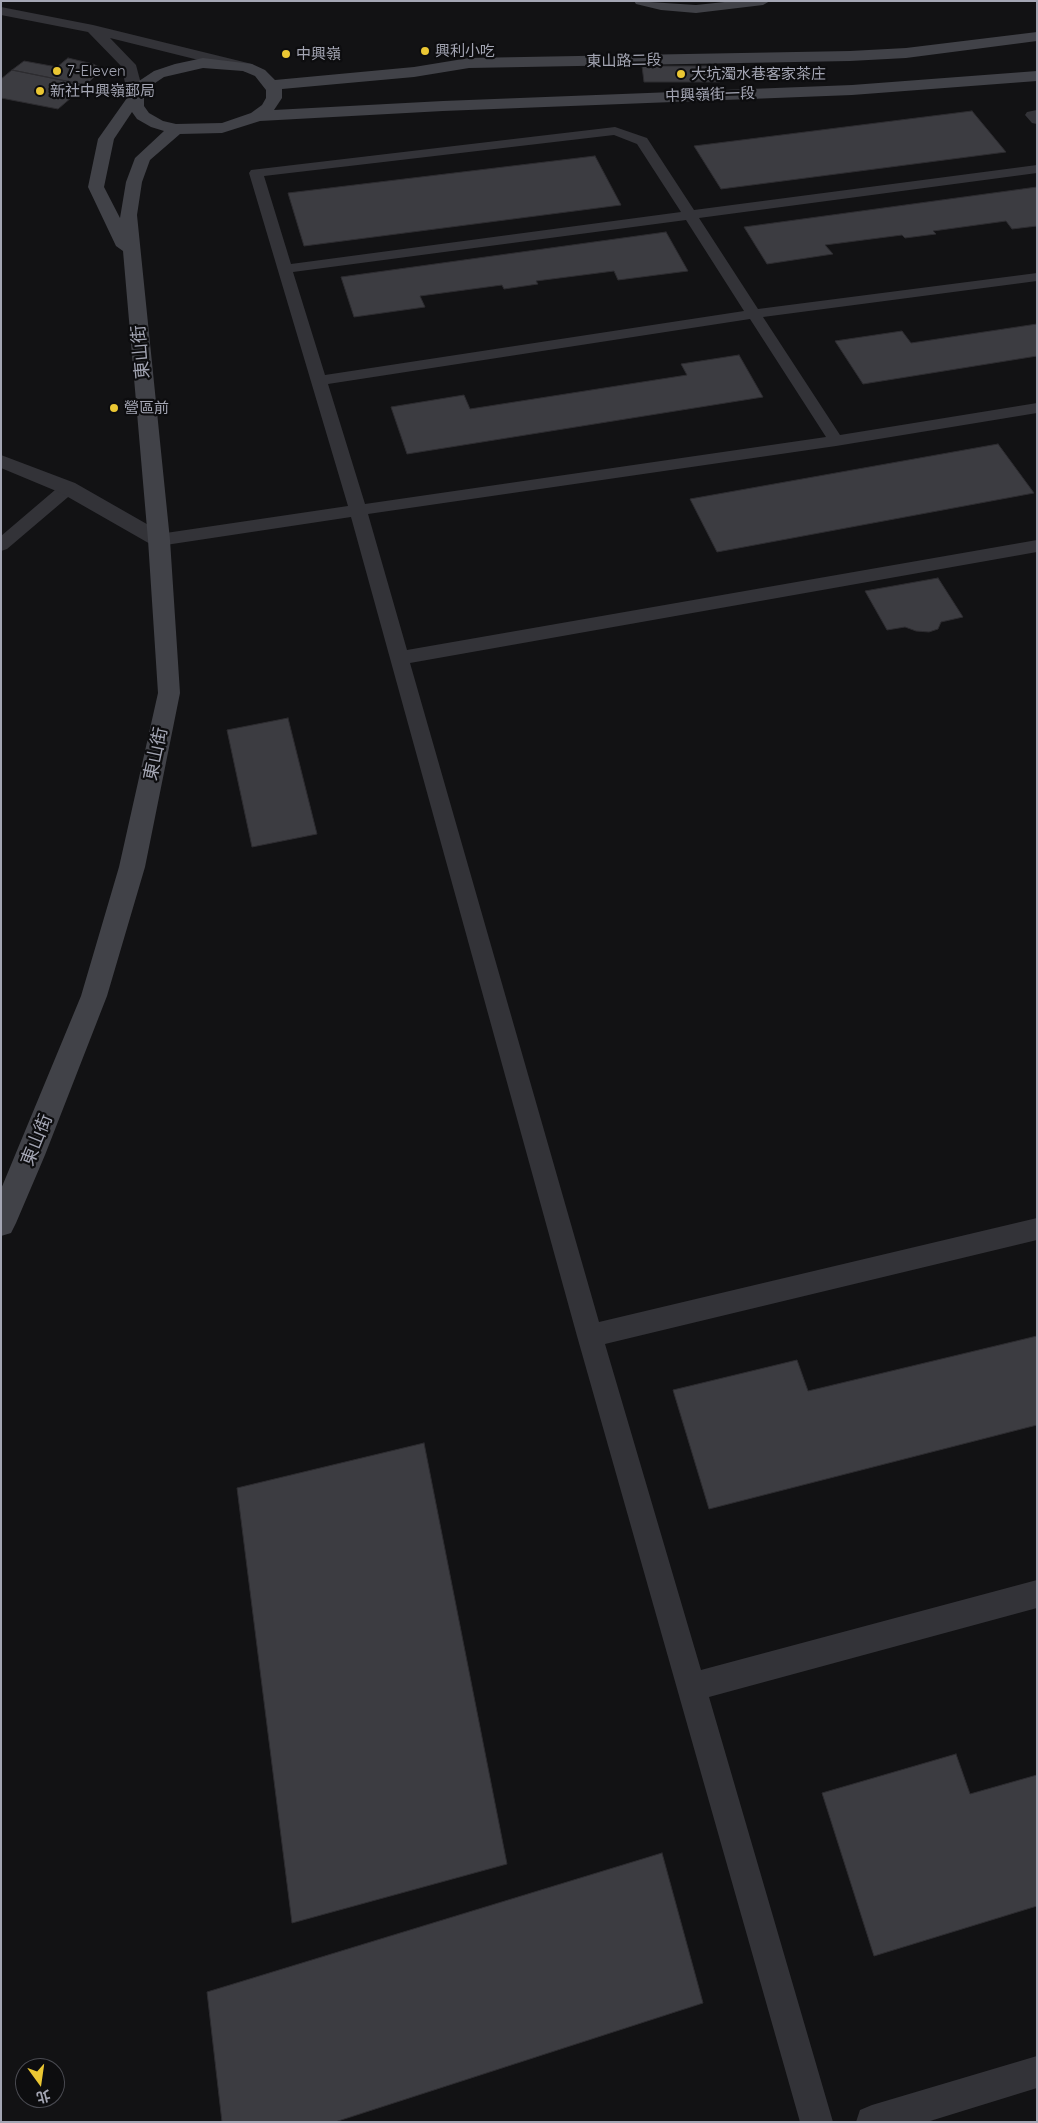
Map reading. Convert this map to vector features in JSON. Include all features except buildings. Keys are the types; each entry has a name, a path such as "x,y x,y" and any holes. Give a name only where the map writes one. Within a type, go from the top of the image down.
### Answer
{"main road":[{"path":"641,1 661,6 696,9 763,1"},
{"name":"東山路二段","path":"272,85 414,72 469,63 850,56 906,53 1037,36"},
{"name":"東山街","path":"133,262 96,187 106,139 144,84 159,74 180,67 203,63 247,67"},
{"path":"136,95 136,106 143,116 157,124 176,129 222,128 257,116 268,108 274,98 272,85 260,73 247,67"},
{"name":"中興嶺街一段","path":"257,116 443,106 852,90 1037,76"},
{"path":"272,85 338,93"},
{"name":"中興嶺街一段","path":"357,96 443,106"},
{"name":"東山街","path":"1,1223 31,1155 94,996 132,867 169,693 160,540 128,215 134,182 143,158 176,129"}],"street":[{"path":"1,11 93,29 247,67"},
{"path":"93,29 128,65 136,95"},
{"path":"1,461 68,488 160,540"}],"lane":[{"path":"1037,114 1032,115 1037,120"},
{"path":"817,2122 590,1336 358,510 256,173 615,131 642,141 836,441"},
{"path":"285,269 1037,170"},
{"path":"318,381 754,314 1037,277"},
{"path":"160,540 836,441 1037,408"},
{"path":"1,545 68,488"},
{"path":"399,658 1037,546"},
{"path":"590,1336 1037,1229"},
{"path":"692,1687 1037,1594"},
{"path":"872,2122 1037,2072"}],"place":[{"name":"興利小吃","path":"425,51"},
{"name":"中興嶺","path":"286,54"},
{"name":"7-Eleven","path":"57,71"},
{"name":"大坑濁水巷客家茶庄","path":"681,74"},
{"name":"新社中興嶺郵局","path":"40,91"},
{"name":"營區前","path":"114,408"}]}
